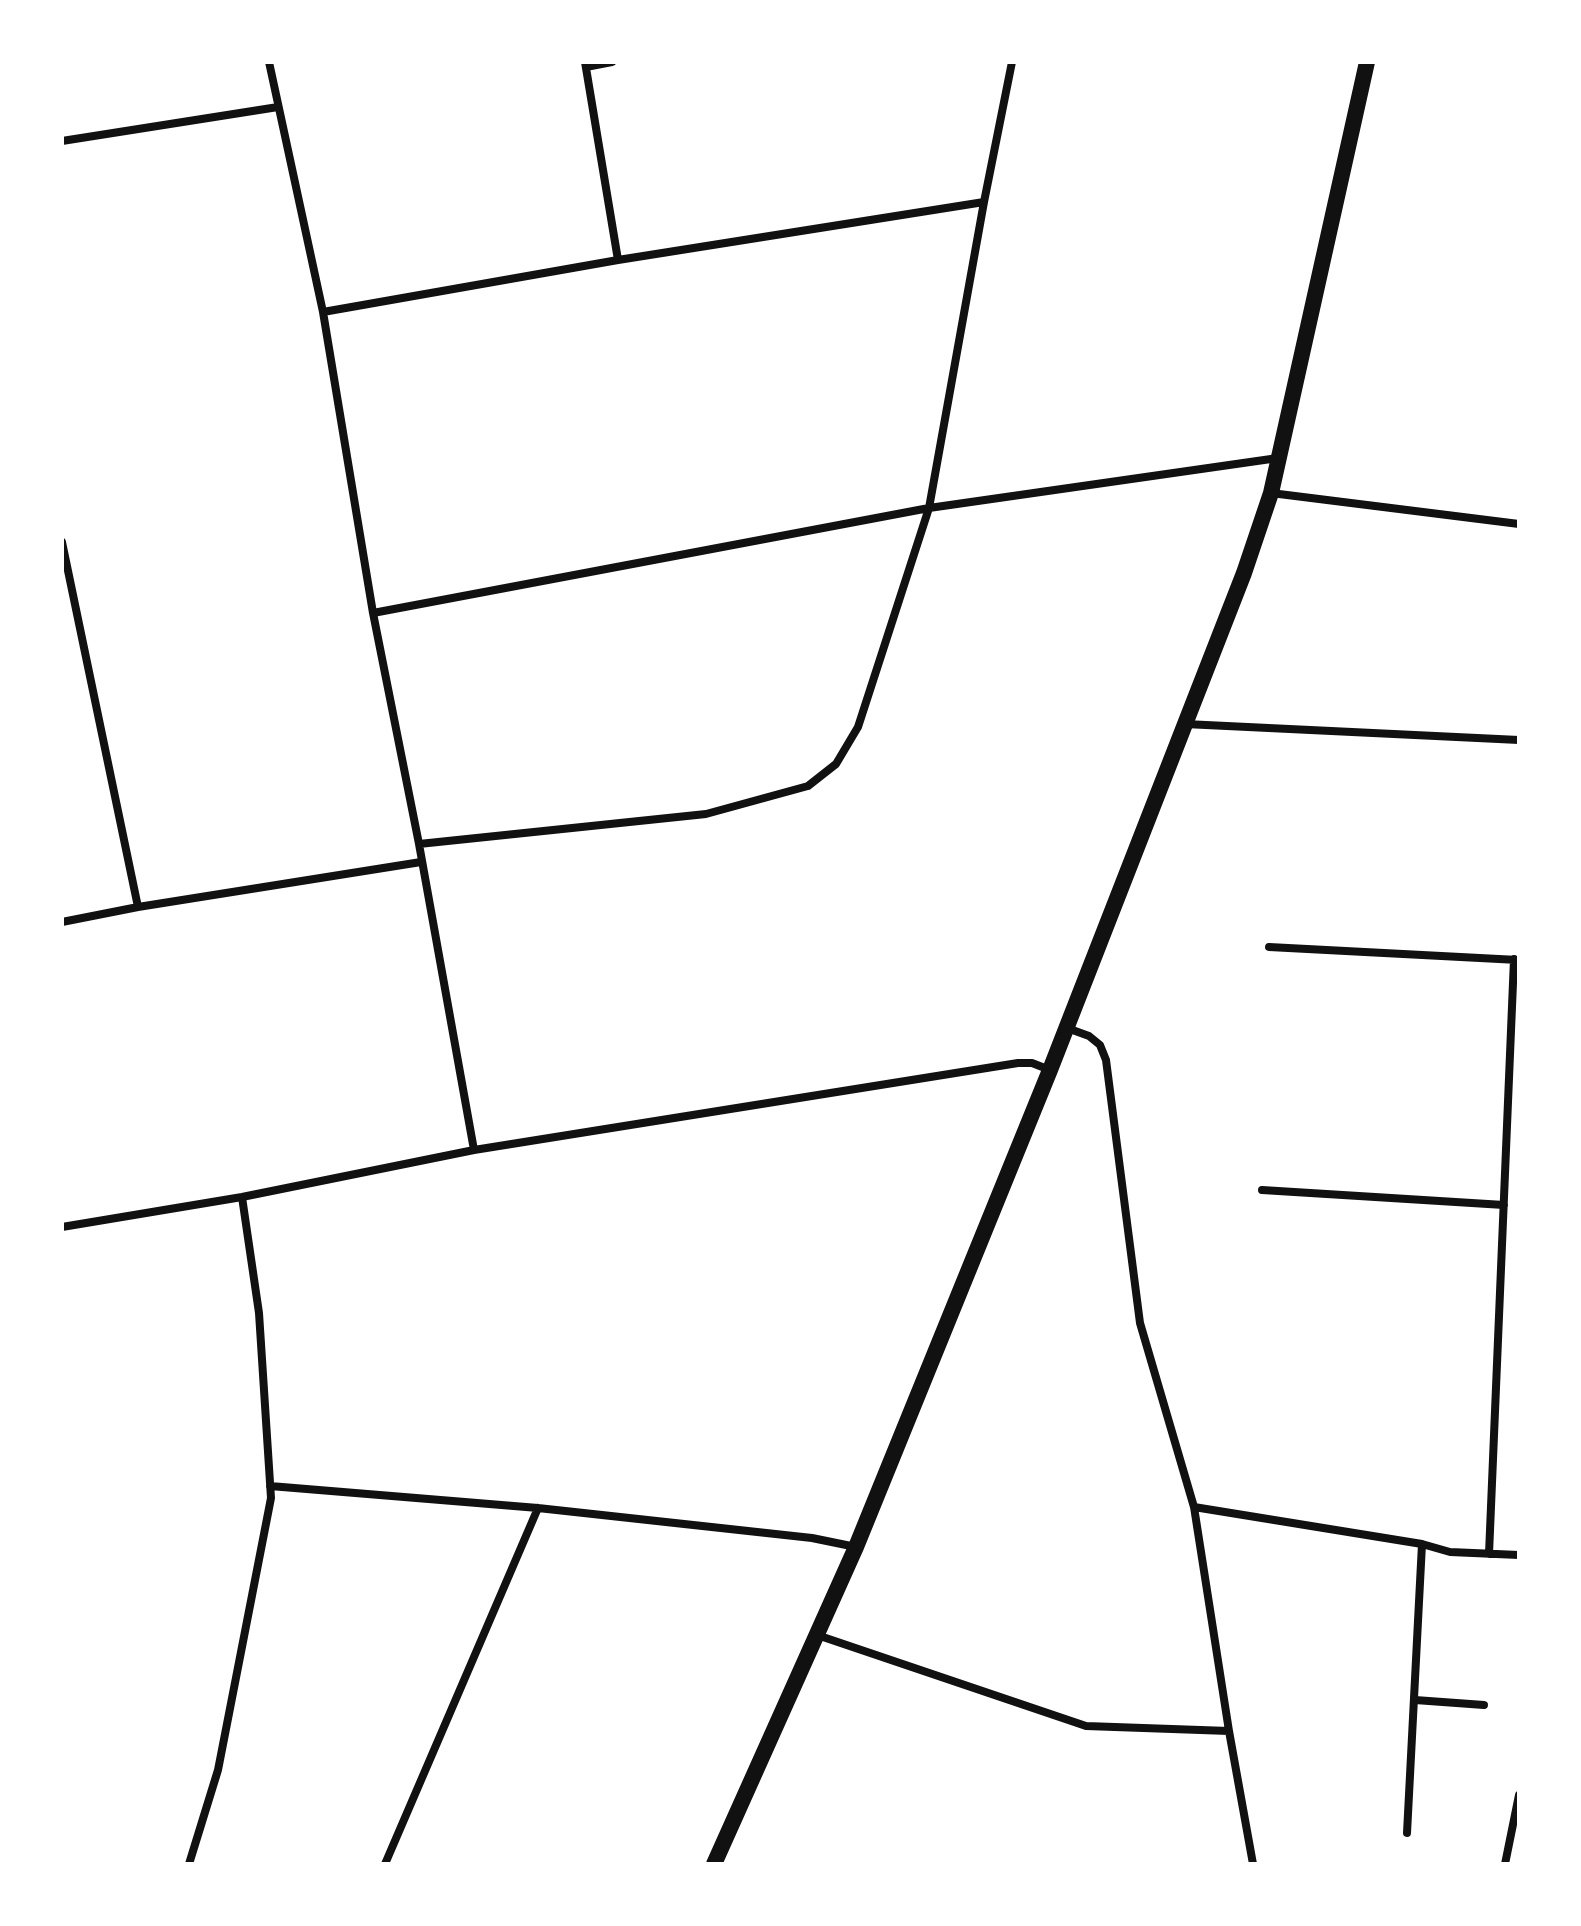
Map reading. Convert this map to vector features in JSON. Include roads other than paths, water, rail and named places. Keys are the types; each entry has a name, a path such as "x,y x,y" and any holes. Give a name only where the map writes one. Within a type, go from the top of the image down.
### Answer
{"main road":[{"path":"714,1864 856,1547 1050,1070 1244,573 1271,493 1367,62"}],"street":[{"path":"269,62 323,312 373,613 419,844 474,1150"},
{"path":"612,62 585,64 618,260"},
{"path":"419,844 706,814 808,786 836,764 858,727 929,508 1012,62"},
{"path":"62,141 278,107"},
{"path":"323,312 618,260 984,202"},
{"path":"373,613 929,508 1279,457"},
{"path":"1271,493 1519,524"},
{"path":"62,542 138,907"},
{"path":"1185,724 1519,740"},
{"path":"62,922 421,862"},
{"path":"1269,947 1517,960 1489,1554"},
{"path":"1066,1027 1089,1036 1100,1045 1106,1060 1140,1323 1194,1507 1253,1864"},
{"path":"62,1227 242,1197 474,1150 1018,1063 1032,1063 1050,1070"},
{"path":"1262,1190 1504,1205"},
{"path":"189,1864 218,1770 271,1498 259,1313 242,1197"},
{"path":"270,1486 538,1508 812,1538 856,1547"},
{"path":"1194,1507 1422,1544 1450,1552 1519,1555"},
{"path":"385,1864 538,1508"},
{"path":"1407,1833 1422,1544"},
{"path":"817,1635 1086,1726 1229,1731"},
{"path":"1415,1700 1484,1705"},
{"path":"1505,1864 1519,1795"}]}
